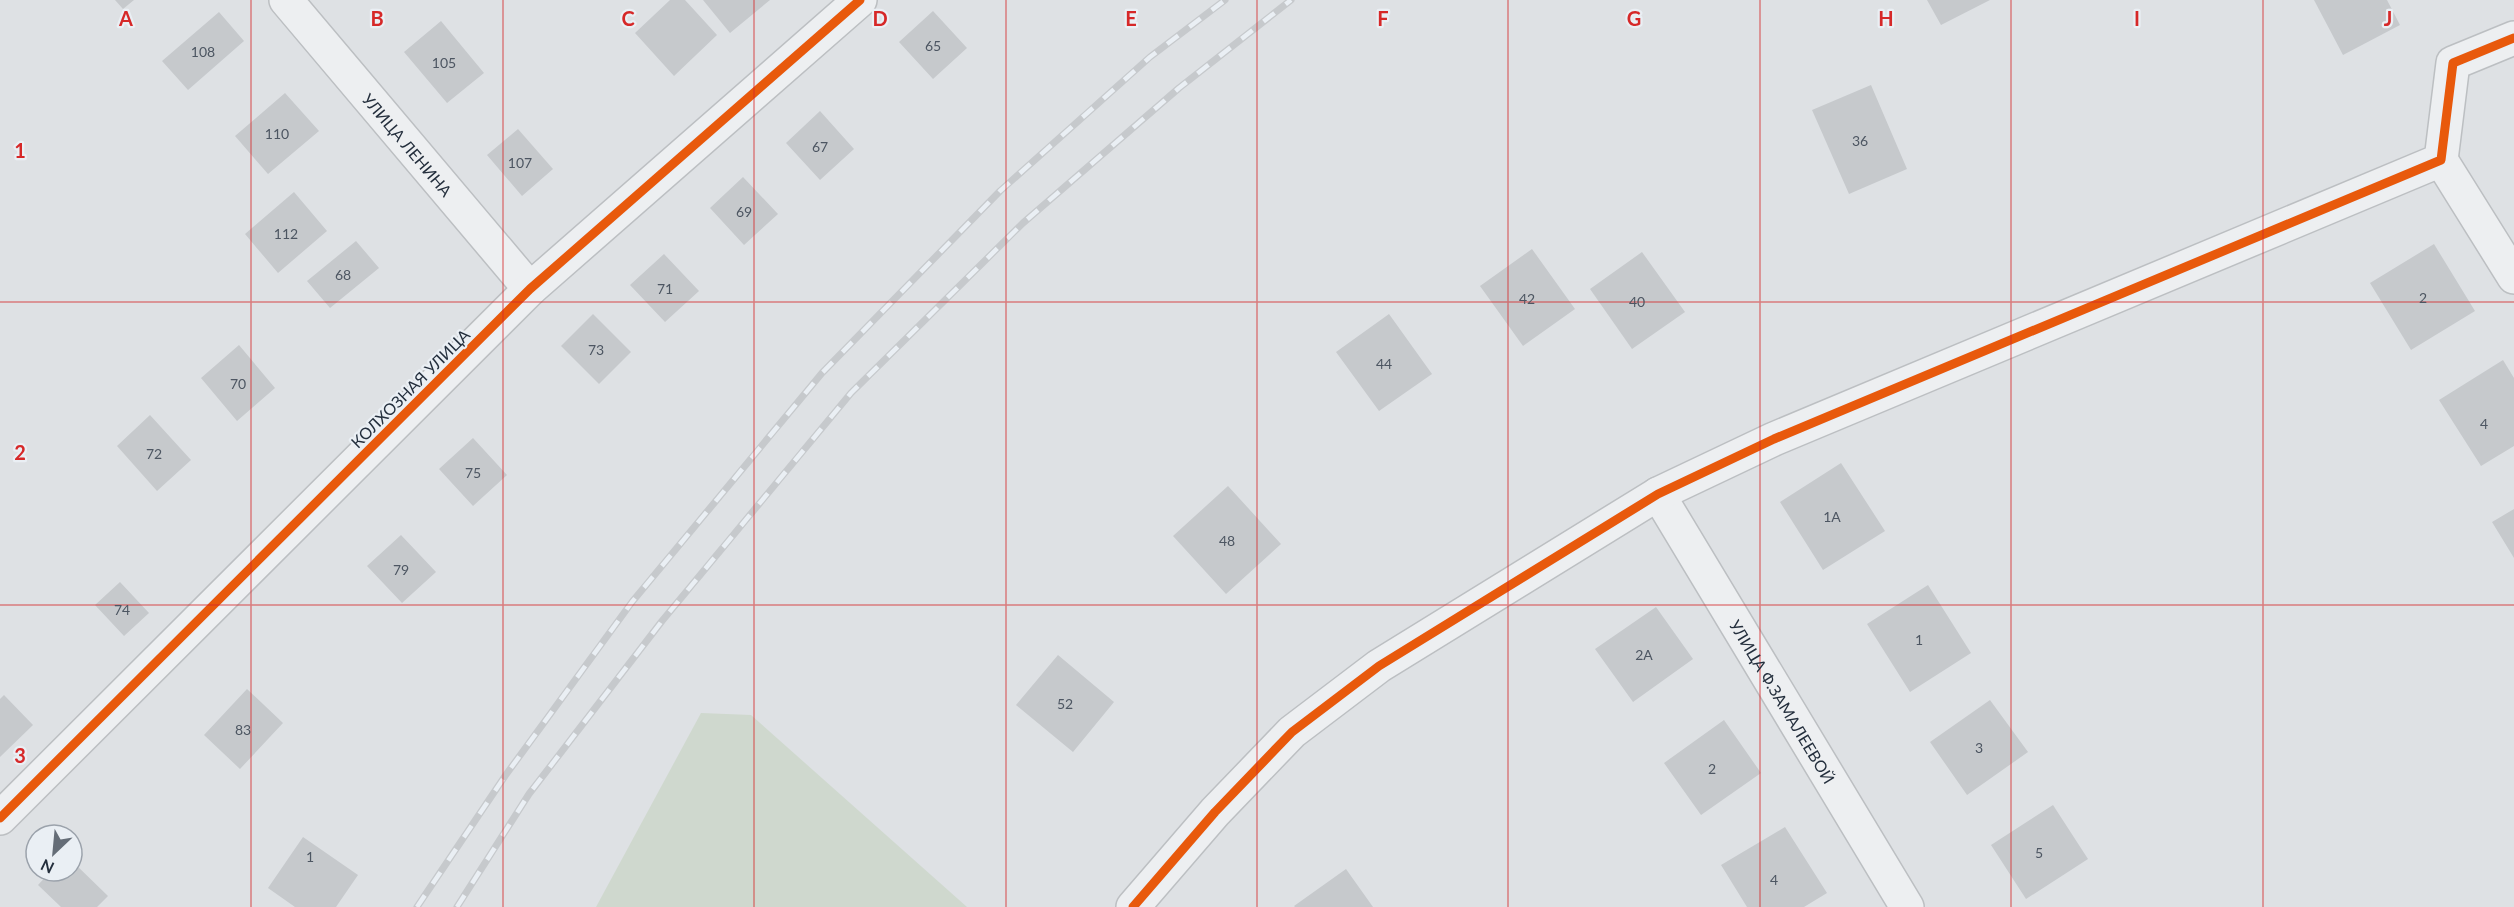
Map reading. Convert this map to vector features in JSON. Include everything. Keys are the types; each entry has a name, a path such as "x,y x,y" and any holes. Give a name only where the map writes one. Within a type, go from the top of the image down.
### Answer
{"street":[{"name":"УЛИЦА ЛЕНИНА","path":"286,0 530,288"},
{"name":"КОЛХОЗНАЯ УЛИЦА","path":"0,818 530,288 860,0"},
{"path":"2514,38 2453,63 2441,160 2514,277"},
{"path":"1133,907 1215,812 1292,732 1379,666 1658,494 1774,440 2441,160"},
{"name":"УЛИЦА Ф.ЗАМАЛЕЕВОЙ","path":"1658,494 1907,907"}],"shaded area":[{"path":"701,713 751,715 967,907 596,907"}],"building":[{"path":"115,0 134,0 123,9"},
{"path":"670,0 685,0 717,35 674,76 635,33"},
{"path":"703,0 770,0 730,33"},
{"path":"1927,0 1990,0 1941,25"},
{"path":"2314,0 2387,0 2400,25 2343,55"},
{"path":"933,11 967,48 933,79 899,42"},
{"path":"219,12 244,41 188,90 162,61"},
{"path":"441,21 484,73 447,103 404,52"},
{"path":"1871,85 1907,169 1849,194 1812,110"},
{"path":"285,93 319,131 268,174 235,136"},
{"path":"820,111 854,149 820,180 786,143"},
{"path":"518,129 553,169 522,196 487,155"},
{"path":"743,177 778,214 744,245 710,208"},
{"path":"294,192 327,231 278,273 245,234"},
{"path":"356,241 379,268 330,308 307,281"},
{"path":"2434,244 2475,311 2411,350 2370,283"},
{"path":"1532,249 1575,309 1523,346 1480,286"},
{"path":"1642,252 1685,312 1632,349 1590,289"},
{"path":"664,254 699,291 665,322 630,285"},
{"path":"593,314 631,352 599,384 561,346"},
{"path":"1389,314 1432,374 1379,411 1336,352"},
{"path":"239,345 275,388 237,421 201,378"},
{"path":"2503,360 2514,378 2514,446 2481,466 2439,400"},
{"path":"150,415 191,460 157,491 117,446"},
{"path":"473,438 507,475 473,506 439,469"},
{"path":"1841,463 1885,531 1823,570 1780,502"},
{"path":"1228,486 1281,544 1226,594 1173,536"},
{"path":"2514,509 2514,558 2492,522"},
{"path":"401,535 436,572 402,603 367,566"},
{"path":"120,582 149,613 124,636 95,605"},
{"path":"1928,585 1971,653 1910,692 1867,624"},
{"path":"1656,607 1693,659 1633,702 1595,649"},
{"path":"1058,655 1114,702 1073,752 1016,705"},
{"path":"247,689 283,723 240,769 204,735"},
{"path":"4,695 33,725 0,757 0,699"},
{"path":"1990,700 2028,752 1967,795 1930,742"},
{"path":"1724,720 1761,773 1701,815 1664,763"},
{"path":"2053,805 2088,859 2026,899 1991,845"},
{"path":"1785,827 1827,893 1804,907 1747,907 1721,865"},
{"path":"303,837 358,875 336,907 295,907 268,888"},
{"path":"1346,869 1373,907 1294,906"},
{"path":"84,873 108,896 97,907 61,907 38,885 40,883 84,883"}],"railway":[{"path":"417,907 505,776 632,602 822,373 1000,191 1150,57 1225,0"},
{"path":"457,907 529,794 662,621 851,393 1023,223 1179,88 1291,0"}],"cycle path":[{"path":"0,818 530,289 860,0"},
{"path":"1133,907 1215,812 1292,732 1379,666 1658,494 1774,439 2441,160 2453,63 2514,38"}]}
